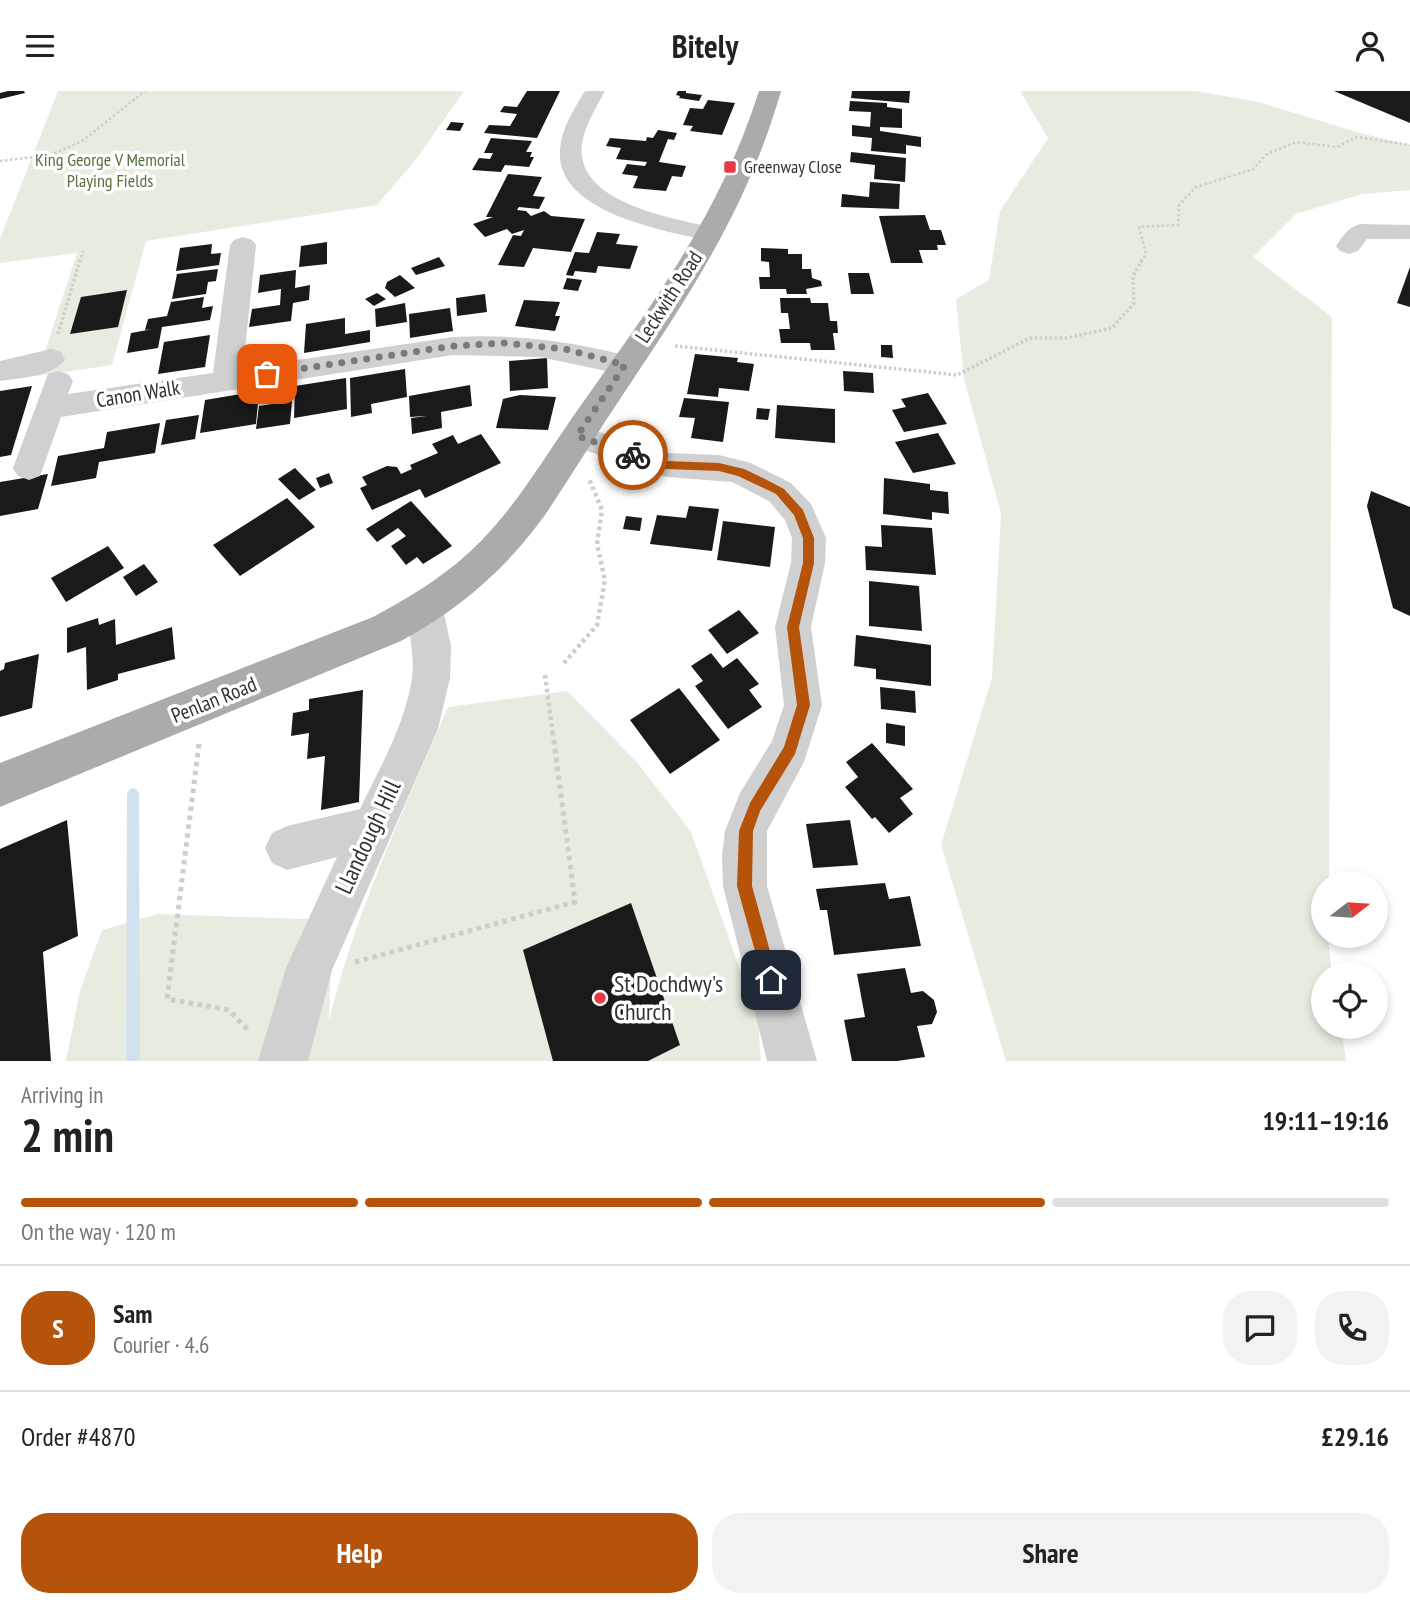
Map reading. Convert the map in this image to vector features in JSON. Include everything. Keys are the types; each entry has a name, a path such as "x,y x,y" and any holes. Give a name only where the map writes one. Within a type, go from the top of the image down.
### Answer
{"main road":[{"name":"Leckwith Road","path":"425,609 466,579 496,550 581,453 625,365 710,234 754,141 770,91"},
{"name":"Penlan Road","path":"0,785 279,674 387,629 425,609"}],"street":[{"path":"594,91 574,132 570,157 579,177 594,194 615,207 656,221 710,234"},
{"path":"1349,246 1360,231 1410,232"},
{"path":"227,380 243,245"},
{"name":"Canon Walk","path":"0,371 35,365 53,382 227,380 453,346 505,343 565,349 625,365"},
{"path":"29,468 53,382"},
{"path":"581,453 667,465 719,467 740,472 780,492 799,513 809,538 808,563 793,627 803,705 790,750 755,808 746,831 744,856 745,886 792,1061"},
{"name":"Llandough Hill","path":"268,1048 309,968 370,828 418,729 428,691 432,646 425,609"},
{"path":"287,848 370,828"}],"path":[{"path":"0,161 51,155 82,141 145,91"},
{"path":"673,346 957,375 1030,338 1067,338 1112,328 1134,303 1133,276 1146,254 1139,227 1178,225 1179,205 1196,187 1254,169 1265,155 1296,142 1337,147 1357,137 1410,145"},
{"path":"53,382 83,251"},
{"path":"564,663 597,625 605,579 597,544 602,510 581,453"},
{"path":"316,951 352,963 575,902 545,675"},
{"path":"201,731 167,999 229,1010 268,1048"}],"green space":[{"name":"King George V Memorial Playing Fields","path":"58,91 464,91 417,158 377,205 146,241 112,365 37,376 77,253 0,263 0,239"},
{"path":"1020,91 1196,91 1259,102 1360,133 1410,145 1410,190 1362,194 1296,214 1253,257 1332,317 1329,871 1311,871 1311,949 1329,949 1331,962 1311,962 1311,1039 1343,1039 1346,1061 1006,1061 941,845 992,678 1001,513 964,379 956,299 989,280 1000,211 1048,138"},
{"path":"567,691 636,761 691,832 758,1020 761,1061 66,1061 80,991 102,930 158,914 332,920 329,1021 366,901 448,707"}],"building":[{"path":"527,91 560,91 537,138 484,133 489,125 510,126 517,114 500,112 504,106 517,107"},
{"path":"678,91 702,95 699,101 679,98 680,96 676,95"},
{"path":"852,91 910,91 909,103 851,98"},
{"path":"1334,91 1410,91 1410,123"},
{"path":"0,93 25,93 0,99"},
{"path":"708,100 735,103 722,135 690,131 693,126 683,125 690,108 703,109"},
{"path":"850,101 887,103 887,107 902,109 902,128 880,127 880,131 921,137 921,147 906,145 906,154 871,151 872,138 852,136 852,125 870,127 871,112 849,111"},
{"path":"451,122 464,123 460,131 446,130"},
{"path":"658,130 677,133 674,140 668,139 659,162 686,166 682,177 672,176 666,191 633,188 638,176 622,174 627,164 645,166 647,162 616,159 621,148 606,146 610,138 646,141 647,137 653,138"},
{"path":"491,138 532,141 526,152 532,152 530,157 534,157 529,167 505,165 501,172 472,170 479,158 490,159 493,153 484,153"},
{"path":"851,152 906,158 905,182 874,179 875,165 850,162"},
{"path":"508,174 542,177 533,196 545,197 539,209 519,207 517,210 526,211 531,216 544,211 551,216 585,219 571,252 533,248 524,267 498,265 513,235 521,236 524,230 512,234 507,229 485,237 473,224 493,217 486,217"},
{"path":"870,182 900,184 899,209 841,207 842,194 869,197"},
{"path":"925,215 930,230 941,230 946,245 937,245 938,250 919,250 923,263 891,263 879,216"},
{"path":"597,232 620,234 616,244 638,246 630,269 598,266 596,273 575,271 573,276 566,275 575,252 589,253"},
{"path":"327,242 327,264 299,267 301,246"},
{"path":"212,244 211,254 221,253 219,265 176,271 180,248"},
{"path":"761,248 788,249 788,254 802,254 802,269 811,269 812,278 821,281 822,286 806,289 807,294 787,294 786,289 760,289 759,277 770,277 769,262 761,261"},
{"path":"439,257 445,266 416,275 411,268"},
{"path":"1410,267 1410,307 1397,303"},
{"path":"218,269 216,281 208,282 206,294 172,299 177,274"},
{"path":"296,270 295,288 310,285 309,300 293,303 291,321 249,327 252,309 280,305 281,289 258,293 260,275"},
{"path":"848,273 869,273 874,294 851,294"},
{"path":"400,275 415,288 395,297 385,288 387,282"},
{"path":"567,278 582,280 578,291 563,289"},
{"path":"127,290 118,327 70,334 81,297"},
{"path":"377,293 386,299 374,306 365,299"},
{"path":"485,294 487,312 457,316 456,298"},
{"path":"204,297 202,308 213,306 210,320 162,327 158,348 127,353 131,333 153,329 145,330 148,319 167,316 171,302"},
{"path":"780,298 810,298 811,303 828,303 830,321 837,321 838,333 833,333 835,350 811,350 810,343 781,343 779,329 790,329 788,313 781,313"},
{"path":"524,300 560,302 555,316 560,316 555,331 515,326"},
{"path":"405,303 407,322 376,327 375,309"},
{"path":"450,308 453,331 410,338 409,314"},
{"path":"345,318 345,334 370,330 370,342 304,353 306,324"},
{"path":"210,335 205,367 158,374 164,342"},
{"path":"881,345 892,345 893,358 881,357"},
{"path":"695,354 738,358 737,362 754,364 749,391 719,388 718,397 687,394"},
{"path":"547,358 548,388 510,391 509,361"},
{"path":"405,369 407,397 371,404 372,413 351,417 350,378"},
{"path":"843,371 873,373 874,393 844,391"},
{"path":"346,378 347,409 294,418 295,386"},
{"path":"470,385 472,406 441,412 442,428 412,434 411,418 426,416 410,417 409,396"},
{"path":"32,386 11,455 0,457 0,391"},
{"path":"259,391 256,424 200,433 205,400"},
{"path":"928,393 947,424 904,432 892,410 906,407 901,399"},
{"path":"520,395 556,397 548,430 496,428 503,399"},
{"path":"684,398 729,402 723,442 691,438 695,418 679,417"},
{"path":"292,401 290,424 256,429 259,406"},
{"path":"777,405 835,409 835,443 775,438"},
{"path":"757,408 770,409 768,420 756,419"},
{"path":"199,415 195,439 161,445 166,420"},
{"path":"160,423 155,453 99,462 96,478 51,486 58,456 104,448 107,432"},
{"path":"938,433 956,464 913,473 895,442"},
{"path":"481,434 501,463 425,498 420,489 372,510 360,488 367,485 362,477 387,466 397,467 401,474 412,469 410,465 438,453 432,444 453,435 458,444"},
{"path":"295,468 316,490 299,500 278,479"},
{"path":"329,473 333,483 320,488 316,478"},
{"path":"48,474 38,509 0,516 0,482"},
{"path":"884,478 930,484 930,490 948,492 949,514 932,512 932,520 883,514"},
{"path":"1371,491 1410,507 1410,616 1393,608 1367,506"},
{"path":"287,498 315,527 240,576 213,545"},
{"path":"411,501 452,546 423,564 417,557 406,565 391,546 406,536 398,528 377,542 366,529"},
{"path":"689,506 719,509 712,551 650,544 657,515 686,518"},
{"path":"626,516 642,518 640,531 623,529"},
{"path":"723,521 775,527 770,567 717,560"},
{"path":"881,525 932,528 936,575 866,570 865,546 882,547"},
{"path":"108,546 124,568 66,602 51,578"},
{"path":"144,564 158,582 136,596 123,577"},
{"path":"869,581 919,586 922,631 869,626"},
{"path":"739,610 759,633 727,654 708,630"},
{"path":"98,618 99,625 115,619 116,645 172,627 175,659 118,674 118,680 87,690 86,647 67,653 67,628"},
{"path":"856,635 931,645 931,686 876,679 876,669 854,666"},
{"path":"711,653 723,668 737,658 759,684 749,690 762,707 728,729 695,686 703,681 691,666"},
{"path":"39,654 32,708 0,717 0,671 4,669 5,663"},
{"path":"880,687 915,691 916,713 881,709"},
{"path":"679,688 720,740 670,774 630,720"},
{"path":"363,690 359,802 321,810 325,756 307,759 309,733 291,736 293,713 309,710 309,699"},
{"path":"886,723 905,726 905,746 886,743"},
{"path":"872,743 913,789 900,798 913,814 889,833 875,817 872,819 845,787 858,777 846,762"},
{"path":"67,820 78,936 43,952 51,1061 0,1061 0,849"},
{"path":"850,820 858,865 813,868 806,824"},
{"path":"885,883 889,899 910,896 921,946 834,955 827,910 820,910 816,889"},
{"name":"St Dochdwy's Church","path":"631,903 680,1045 648,1061 553,1061 523,950"},
{"path":"905,968 911,993 923,991 934,1000 937,1012 932,1024 917,1026 925,1057 897,1061 852,1061 844,1020 865,1017 857,974"}],"waterway":[{"path":"133,794 133,1061"}],"way so far":[{"path":"267,374 453,346 505,343 565,349 625,365 577,436 633,455"}],"place":[{"name":"Greenway Close","path":"730,167"},
{"name":"St Dochdwy's Church","path":"600,998"}],"route":[{"path":"633,455 679,467 719,467 740,472 762,482 780,492 799,513 809,538 808,563 793,627 803,705 790,750 755,808 746,831 745,886 771,980"}]}
